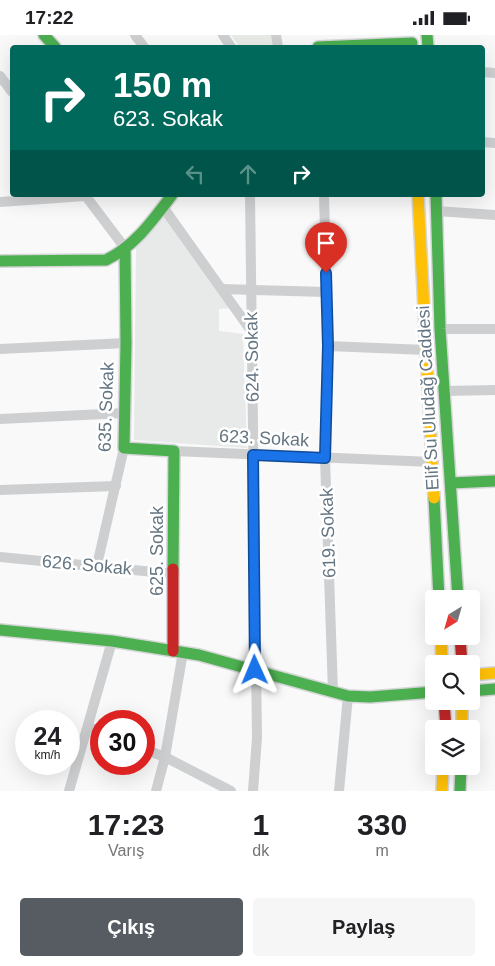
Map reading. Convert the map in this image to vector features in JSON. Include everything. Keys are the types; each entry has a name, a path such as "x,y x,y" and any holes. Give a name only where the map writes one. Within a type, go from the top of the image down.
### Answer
{"main road":[{"path":"44,35 53,45"},
{"path":"356,45 412,42"},
{"path":"156,197 163,207"},
{"path":"0,261 106,260 125,248 170,197"},
{"name":"Elif Su Uludağ Caddesi","path":"418,197 439,590"},
{"name":"Elif Su Uludağ Caddesi","path":"436,197 440,329 457,590"},
{"name":"635. Sokak","path":"124,448 125,248"},
{"name":"623. Sokak","path":"124,448 174,451"},
{"name":"625. Sokak","path":"174,451 178,652"},
{"path":"450,483 495,481"},
{"path":"0,630 112,641 178,652 255,670 348,696 372,699 425,692"},
{"path":"480,674 495,673"},
{"path":"415,692 425,687"},
{"path":"480,690 495,689"},
{"path":"442,791 443,775"},
{"path":"462,775 463,789"}],"street":[{"path":"0,76 10,88"},
{"path":"0,202 61,197"},
{"path":"87,197 125,248"},
{"name":"624. Sokak","path":"250,197 257,738 253,791"},
{"name":"619. Sokak","path":"324,197 328,346 325,458 333,692"},
{"path":"163,207 252,331"},
{"path":"436,211 495,215"},
{"path":"222,289 327,292"},
{"path":"440,329 495,329"},
{"path":"0,349 126,343"},
{"path":"328,346 426,350"},
{"path":"445,391 495,390"},
{"path":"0,419 125,413"},
{"name":"635. Sokak","path":"97,565 124,448"},
{"name":"623. Sokak","path":"174,451 432,462"},
{"path":"0,491 116,486"},
{"name":"626. Sokak","path":"0,557 175,573"},
{"path":"70,791 112,641"},
{"path":"156,791 165,757 178,652"},
{"path":"339,791 348,696"},
{"path":"155,753 231,791"}],"shaded area":[{"path":"231,35 271,35 273,45 238,45"},
{"path":"165,216 232,308 219,309 219,331 243,334 247,448 134,440 136,249 144,236"}],"traffic: fast":[{"path":"44,35 53,45"},
{"path":"427,35 428,45"},
{"path":"365,45 412,43"},
{"path":"0,261 106,260 135,240 170,197"},
{"path":"436,197 440,329 457,590"},
{"path":"125,248 124,448 174,451 173,569"},
{"path":"451,483 495,481"},
{"path":"434,498 439,590"},
{"path":"0,630 112,641 199,655 348,696 370,697 425,693"},
{"path":"480,690 495,689"},
{"path":"460,791 461,775"}],"traffic: slow":[{"path":"418,197 434,498"},
{"path":"441,645 442,655"},
{"path":"480,674 495,673"},
{"path":"462,710 462,720"},
{"path":"442,791 443,775"}],"traffic: jam":[{"path":"173,569 173,651"},
{"path":"461,645 461,655"},
{"path":"445,710 445,720"}],"route":[{"path":"255,670 253,455 325,458 328,346 326,273"}]}
